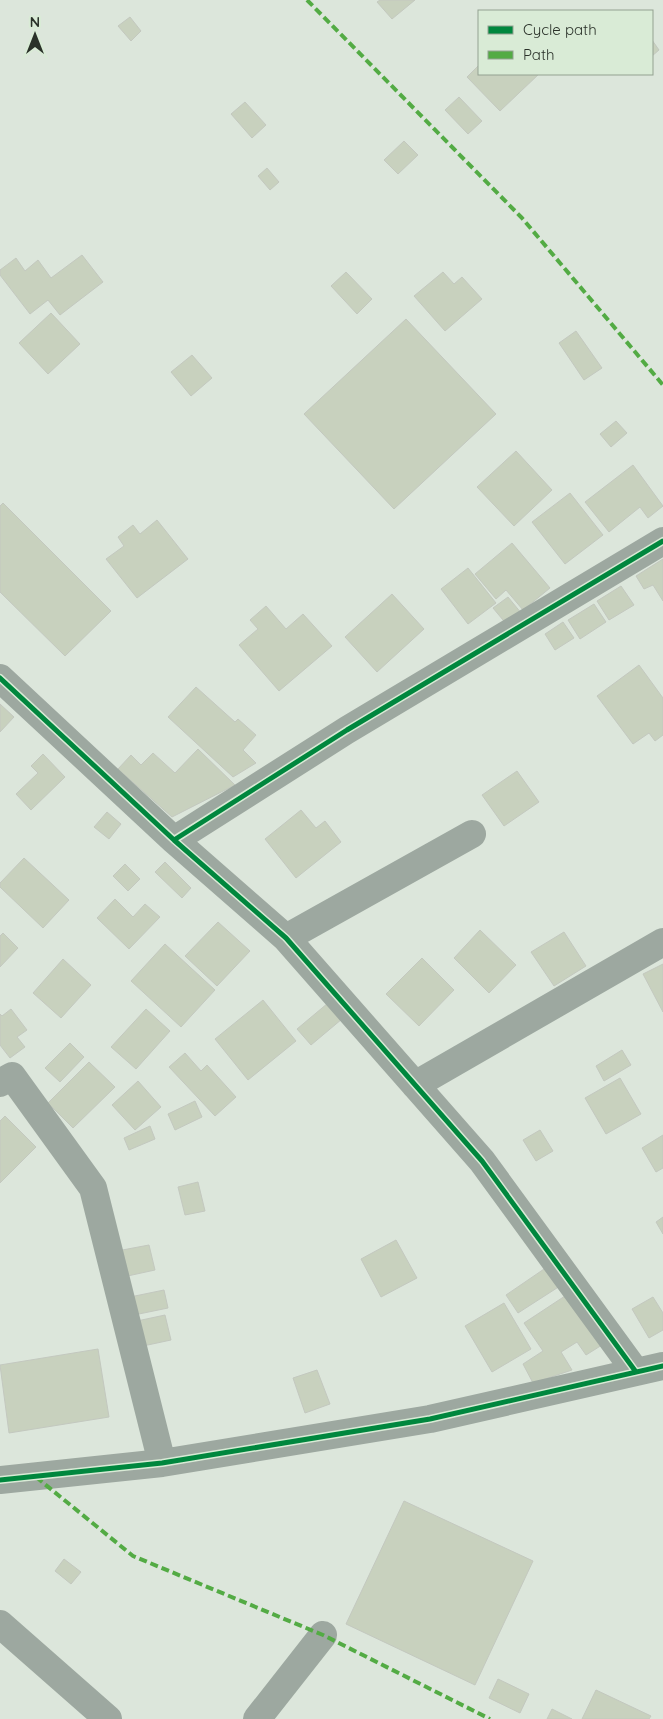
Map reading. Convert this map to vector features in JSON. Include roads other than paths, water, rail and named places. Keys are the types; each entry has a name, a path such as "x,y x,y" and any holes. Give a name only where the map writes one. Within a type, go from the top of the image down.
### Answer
{"street":[{"path":"174,840 347,730 663,541"},
{"path":"0,678 174,840 286,938 482,1161 636,1372"},
{"path":"286,938 472,834"},
{"path":"415,1085 663,942"},
{"path":"0,1083 12,1076 94,1188 162,1463"},
{"path":"0,1480 162,1463 430,1419 663,1366"},
{"path":"0,1624 108,1719"},
{"path":"257,1719 323,1635"}]}
